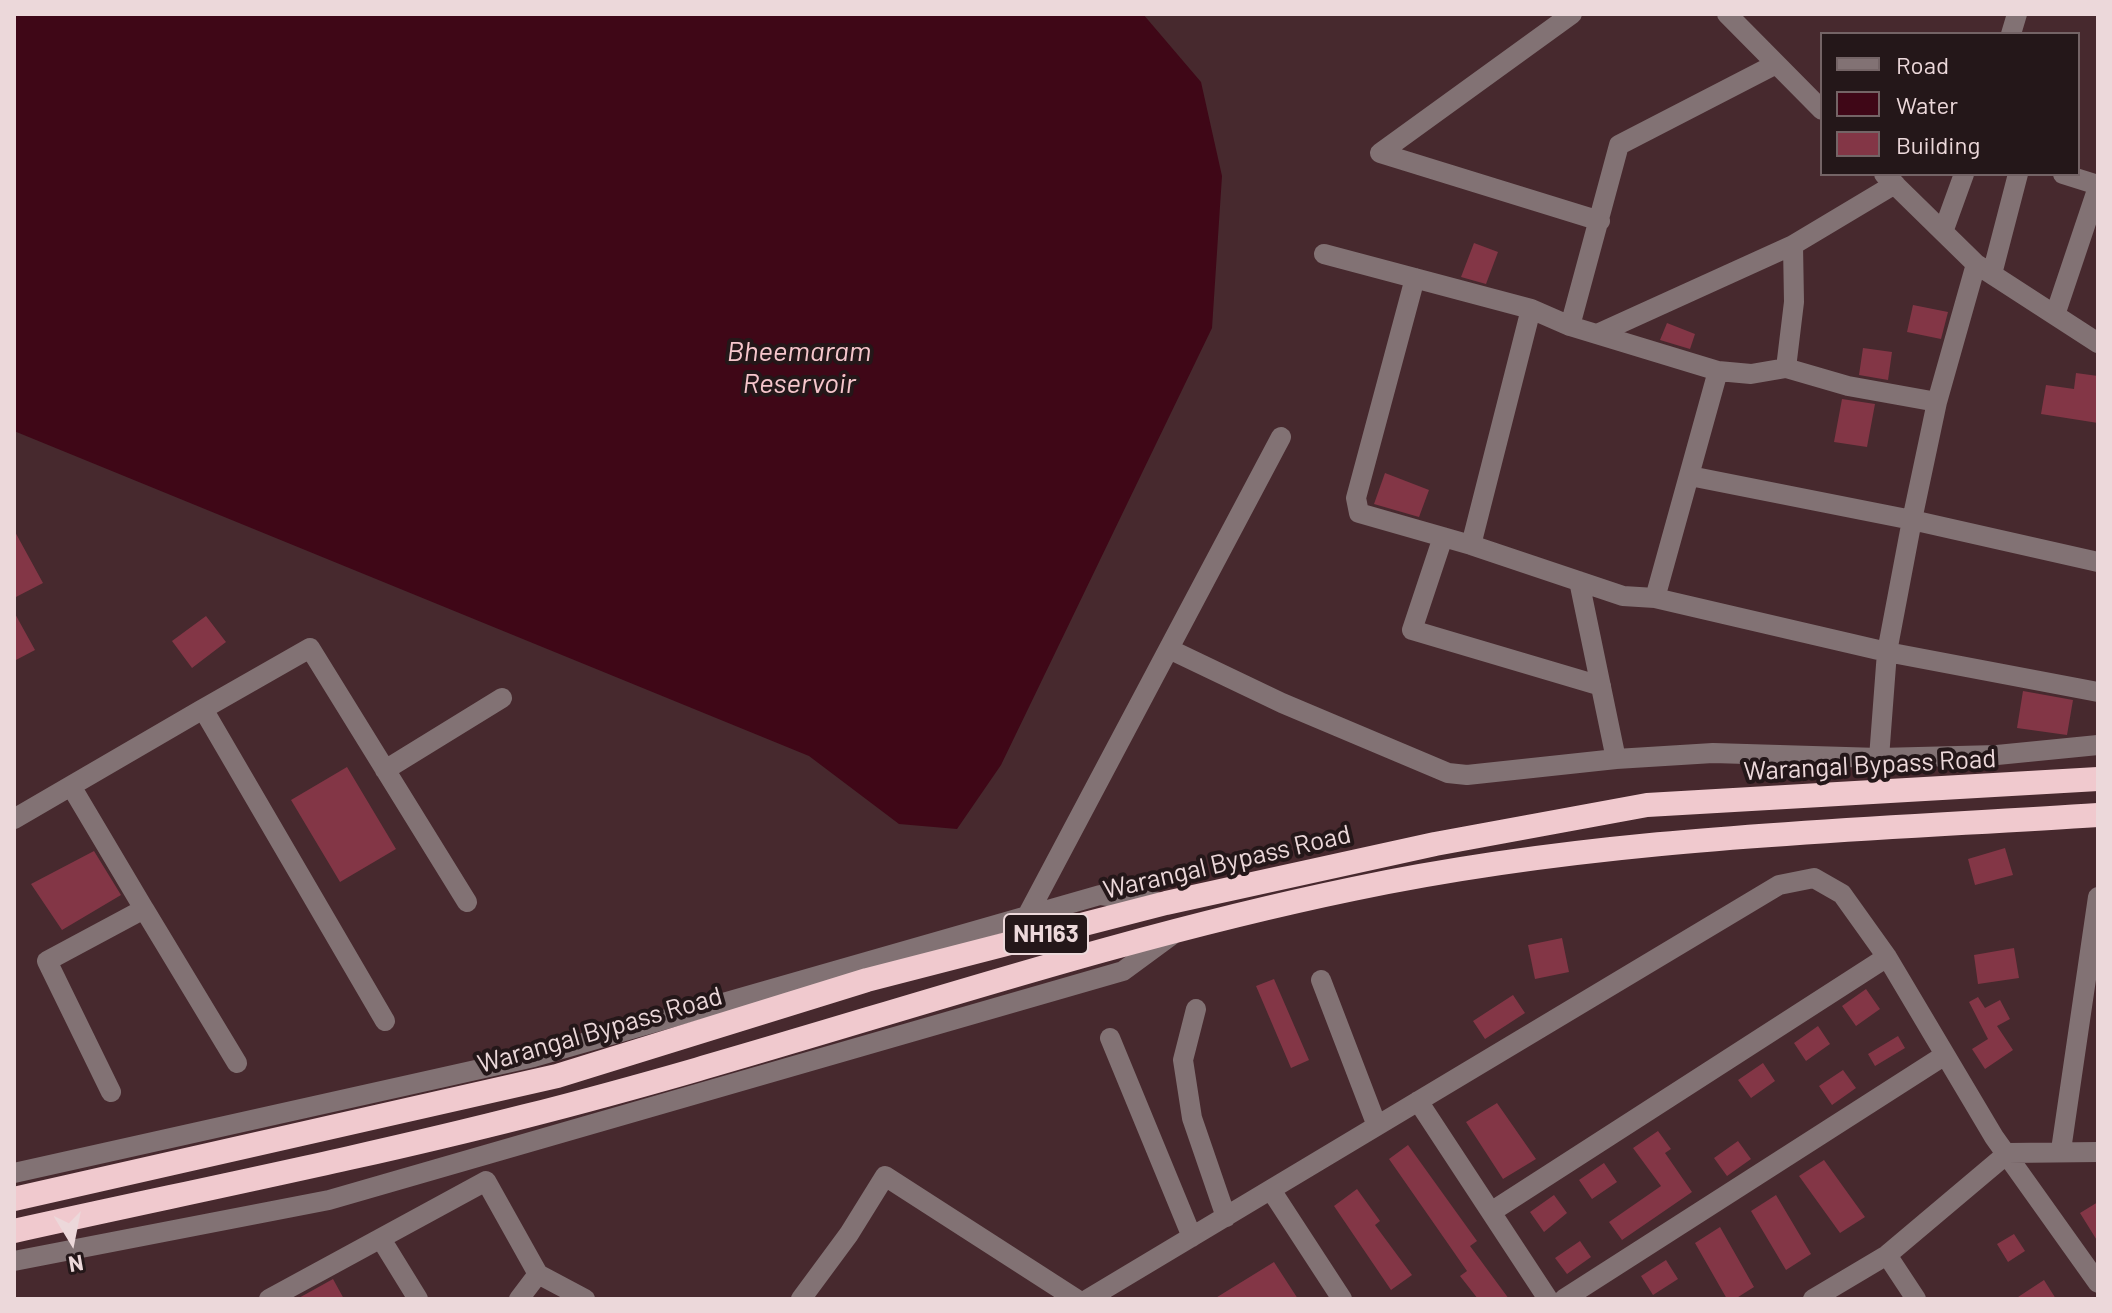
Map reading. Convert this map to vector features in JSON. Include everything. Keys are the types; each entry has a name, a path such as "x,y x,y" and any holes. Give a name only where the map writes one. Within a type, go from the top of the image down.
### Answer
{"highway":[{"name":"Warangal Bypass Road","path":"14,1199 557,1076 867,980 1166,903 1435,844 1647,805 2097,779"},
{"name":"Warangal Bypass Road","path":"14,1231 525,1116 1176,932 1352,889 1536,856 1710,837 2098,815"}],"street":[{"path":"1572,14 1380,153 1600,221"},
{"path":"1727,14 1820,108"},
{"path":"1570,326 1619,145 1776,64"},
{"path":"1943,232 1963,176"},
{"path":"1879,758 1887,652 1937,402 2017,176"},
{"path":"2055,315 2098,186 2069,176"},
{"path":"1597,334 1793,245 1890,179 1984,269 2098,343"},
{"path":"1786,368 1794,302 1793,245"},
{"path":"1324,254 1531,309 1570,326 1718,371 1751,374 1786,368 1848,386 1937,402"},
{"path":"1415,278 1356,507 1365,517 1471,545 1623,596 1655,598 1887,652 2098,692"},
{"path":"1471,545 1531,309"},
{"path":"1655,598 1718,371"},
{"path":"1027,916 1281,437"},
{"path":"1690,476 1912,520 2098,562"},
{"path":"1443,537 1412,630 1601,686"},
{"path":"1579,581 1616,759"},
{"path":"14,819 310,648 467,902"},
{"path":"1169,649 1282,703 1448,773 1493,774 1616,759 1713,753 1879,758 1997,755 2098,745"},
{"path":"385,770 502,698"},
{"path":"203,709 385,1021"},
{"path":"2097,779 2098,754"},
{"path":"71,786 237,1063"},
{"path":"1088,1299 1779,885 1814,878 1842,894 1887,957 1994,1137 2098,1283"},
{"path":"14,1173 534,1057 1100,895 1166,903"},
{"path":"2061,1150 2098,897"},
{"path":"111,1092 47,961 144,909"},
{"path":"14,1261 329,1200 574,1133 1123,971 1176,932"},
{"path":"1491,1212 1887,957"},
{"path":"1321,980 1377,1126"},
{"path":"1196,1009 1183,1060 1192,1118 1226,1217"},
{"path":"1110,1038 1192,1237"},
{"path":"1564,1299 1945,1055"},
{"path":"1418,1101 1548,1299"},
{"path":"1813,1299 1887,1255 2008,1153 2061,1150 2098,1152"},
{"path":"801,1299 849,1234 885,1176 1076,1299"},
{"path":"269,1299 486,1181 538,1274 585,1299"},
{"path":"1271,1190 1342,1299"},
{"path":"381,1239 418,1299"},
{"path":"1887,1255 1916,1299"},
{"path":"519,1299 538,1274"}],"water":[{"name":"Bheemaram Reservoir","path":"14,14 1143,14 1201,82 1222,176 1212,328 1001,765 957,829 899,824 809,756 14,431"}],"building":[{"path":"1474,243 1498,252 1486,284 1461,277"},
{"path":"1913,305 1948,312 1941,339 1907,332"},
{"path":"1667,323 1695,334 1690,349 1660,340"},
{"path":"1863,348 1892,352 1888,380 1859,375"},
{"path":"2076,373 2098,376 2098,423 2041,414 2046,385 2074,389"},
{"path":"1842,399 1875,404 1867,447 1834,442"},
{"path":"1385,473 1429,490 1419,517 1374,504"},
{"path":"14,530 43,583 14,598"},
{"path":"14,612 35,650 14,661"},
{"path":"206,616 226,642 192,668 172,641"},
{"path":"2023,691 2073,700 2067,735 2017,728"},
{"path":"347,767 396,849 340,882 291,800"},
{"path":"2005,848 2013,875 1975,885 1968,859"},
{"path":"94,851 121,895 62,930 31,884"},
{"path":"1562,938 1569,972 1535,979 1528,945"},
{"path":"2014,948 2019,978 1978,984 1974,955"},
{"path":"1274,979 1309,1060 1291,1068 1256,986"},
{"path":"1866,989 1880,1009 1856,1026 1842,1006"},
{"path":"1513,995 1525,1013 1485,1039 1473,1021"},
{"path":"1978,997 1985,1008 2000,1000 2010,1019 1997,1026 2013,1050 1985,1069 1972,1049 1988,1039 1969,1002"},
{"path":"1818,1026 1830,1044 1806,1061 1794,1043"},
{"path":"1898,1036 1905,1048 1875,1066 1868,1054"},
{"path":"1763,1063 1775,1081 1751,1098 1738,1080"},
{"path":"1843,1070 1856,1088 1832,1105 1819,1086"},
{"path":"1497,1103 1536,1159 1503,1179 1466,1122"},
{"path":"1658,1131 1671,1149 1665,1153 1692,1192 1622,1240 1609,1222 1661,1186 1633,1148"},
{"path":"1738,1141 1751,1159 1727,1176 1714,1158"},
{"path":"1408,1145 1477,1241 1470,1246 1509,1299 1478,1299 1460,1276 1467,1271 1389,1159"},
{"path":"1824,1160 1865,1217 1840,1233 1799,1176"},
{"path":"1604,1163 1617,1182 1592,1199 1579,1180"},
{"path":"1357,1189 1380,1221 1375,1225 1412,1275 1391,1290 1334,1206"},
{"path":"1554,1195 1567,1213 1544,1232 1530,1212"},
{"path":"1776,1195 1811,1254 1786,1270 1751,1211"},
{"path":"2098,1202 2098,1242 2080,1213"},
{"path":"1720,1227 1754,1287 1735,1299 1727,1299 1695,1243"},
{"path":"2014,1234 2025,1251 2008,1262 1997,1244"},
{"path":"1580,1241 1591,1257 1567,1274 1555,1258"},
{"path":"1666,1260 1678,1279 1653,1295 1641,1276"},
{"path":"1274,1262 1298,1299 1214,1299"},
{"path":"333,1279 344,1299 297,1299"},
{"path":"2044,1280 2056,1299 2015,1299"}]}
